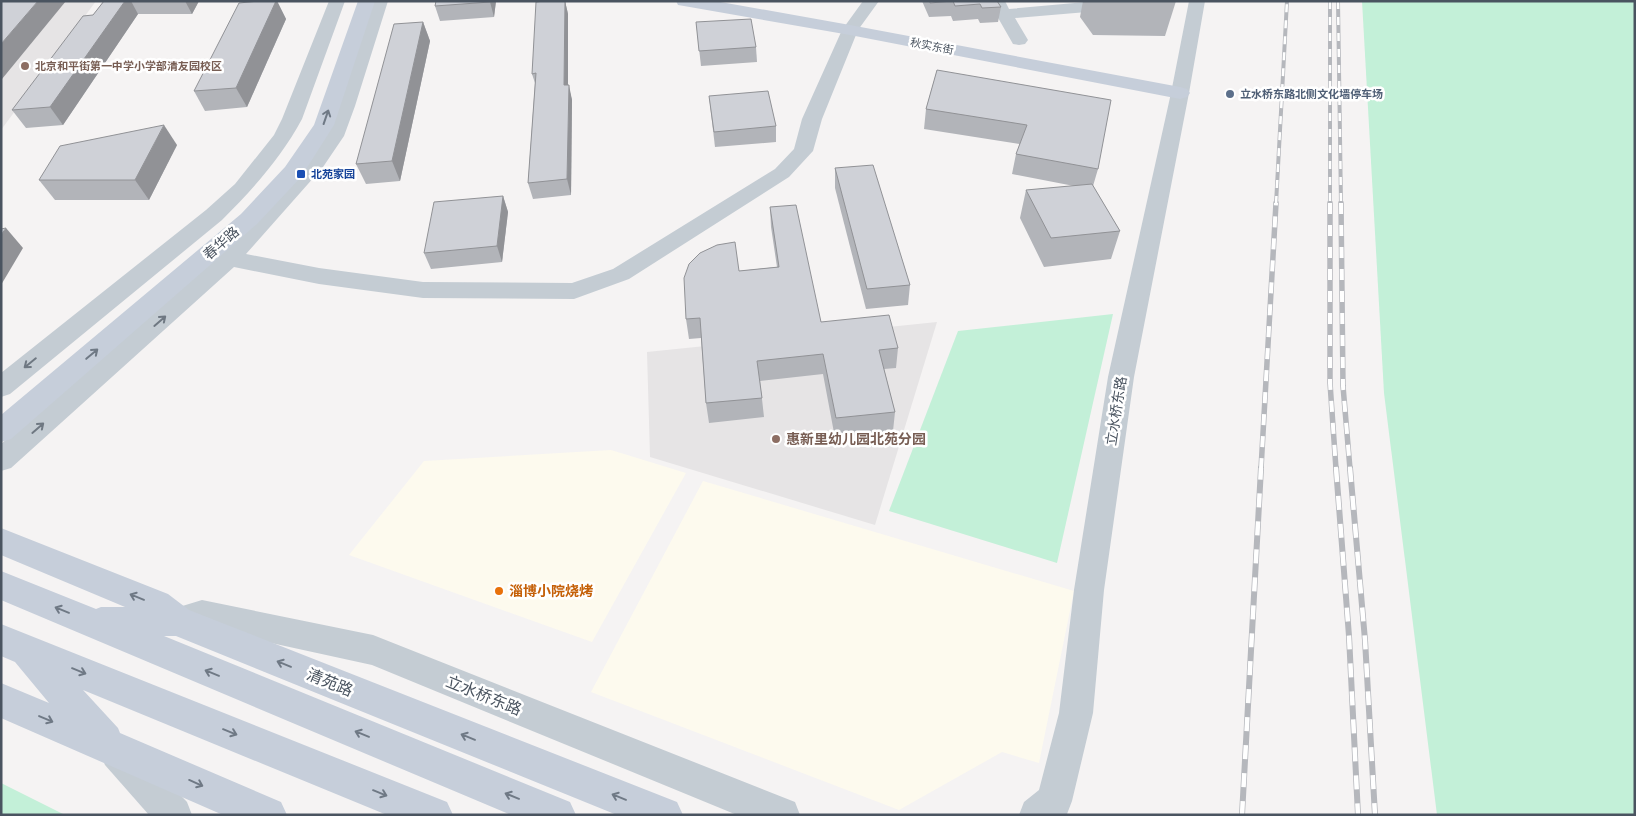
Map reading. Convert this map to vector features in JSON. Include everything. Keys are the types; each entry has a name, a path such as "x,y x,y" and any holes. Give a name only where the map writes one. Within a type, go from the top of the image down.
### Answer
{"street":[{"path":"1,386 214,214 242,188 265,161 292,119 337,1"},
{"name":"春华路","path":"1,406 172,265 268,177 302,128 350,1"},
{"name":"春华路","path":"1,431 219,257 293,172 313,144 324,124 366,1"},
{"path":"1,460 219,257 316,163 334,136 346,106 380,1"},
{"name":"秋实东街","path":"684,1 850,30 1180,93"},
{"path":"219,257 319,276 423,290 574,291 621,274 782,173 803,151 812,119 850,30 871,1"},
{"path":"1019,40 1000,8 1158,1"},
{"name":"立水桥东路","path":"1037,815 1054,801 1076,713 1089,590 1121,377 1180,93 1197,1"},
{"name":"清苑路","path":"1,541 156,604 177,621 664,815"},
{"path":"1,585 557,815"},
{"name":"立水桥东路","path":"177,621 202,614 373,650 782,815"},
{"path":"90,622 177,621"},
{"path":"12,644 174,815"},
{"path":"12,644 434,815"},
{"path":"1,700 268,815"}],"shaded area":[{"name":"北京和平街第一中学小学部清友园校区","path":"1,1 96,1 1,130"},
{"name":"惠新里幼儿园北苑分园","path":"937,322 875,525 650,457 647,352"},
{"path":"611,450 686,473 592,642 349,555 424,461"},
{"path":"703,481 1074,591 1039,763 1002,752 899,810 591,692"}],"green space":[{"path":"1362,1 1635,1 1635,815 1437,815 1384,393"},
{"path":"1113,314 1057,563 889,511 958,331"},
{"path":"1,783 65,815 1,815"}],"building":[{"path":"38,1 1,44 1,2"},
{"path":"104,1 125,1 50,107 12,110 83,16 93,15"},
{"path":"276,1 236,88 194,91 239,3"},
{"path":"436,1 490,1 490,2 435,6"},
{"path":"565,1 564,85 569,85 567,179 528,183 536,73 532,74 536,2"},
{"path":"930,1 952,1 930,3"},
{"path":"953,1 997,1 1001,7 982,8 980,4 955,6"},
{"path":"751,19 756,47 699,51 696,22"},
{"path":"423,22 392,161 356,164 394,24"},
{"path":"937,70 1111,100 1098,169 1016,154 1027,125 926,109"},
{"path":"768,91 776,126 714,132 709,96"},
{"path":"164,125 135,180 39,180 60,146"},
{"path":"873,165 910,285 867,289 835,168"},
{"path":"1092,184 1120,231 1051,238 1026,190"},
{"path":"503,196 497,246 424,253 434,202"},
{"path":"796,205 821,322 889,315 898,348 879,350 895,412 836,418 823,354 757,361 762,398 706,403 700,318 686,319 684,278 689,264 700,253 717,245 735,242 739,271 779,267 770,207"}],"railway":[{"path":"1276,204 1287,1"},
{"path":"1330,1 1330,383 1336,469"},
{"path":"1338,1 1341,204"},
{"path":"1261,469 1276,203"},
{"path":"1341,203 1343,386 1350,469"},
{"path":"1242,815 1261,468"},
{"path":"1336,468 1349,636 1358,815"},
{"path":"1350,468 1365,640 1375,815"}],"place":[{"name":"北京和平街第一中学小学部清友园校区","path":"25,66"},
{"name":"立水桥东路北侧文化墙停车场","path":"1230,94"},
{"name":"北苑家园","path":"301,174"},
{"name":"惠新里幼儿园北苑分园","path":"776,439"},
{"name":"淄博小院烧烤","path":"499,591"}]}
